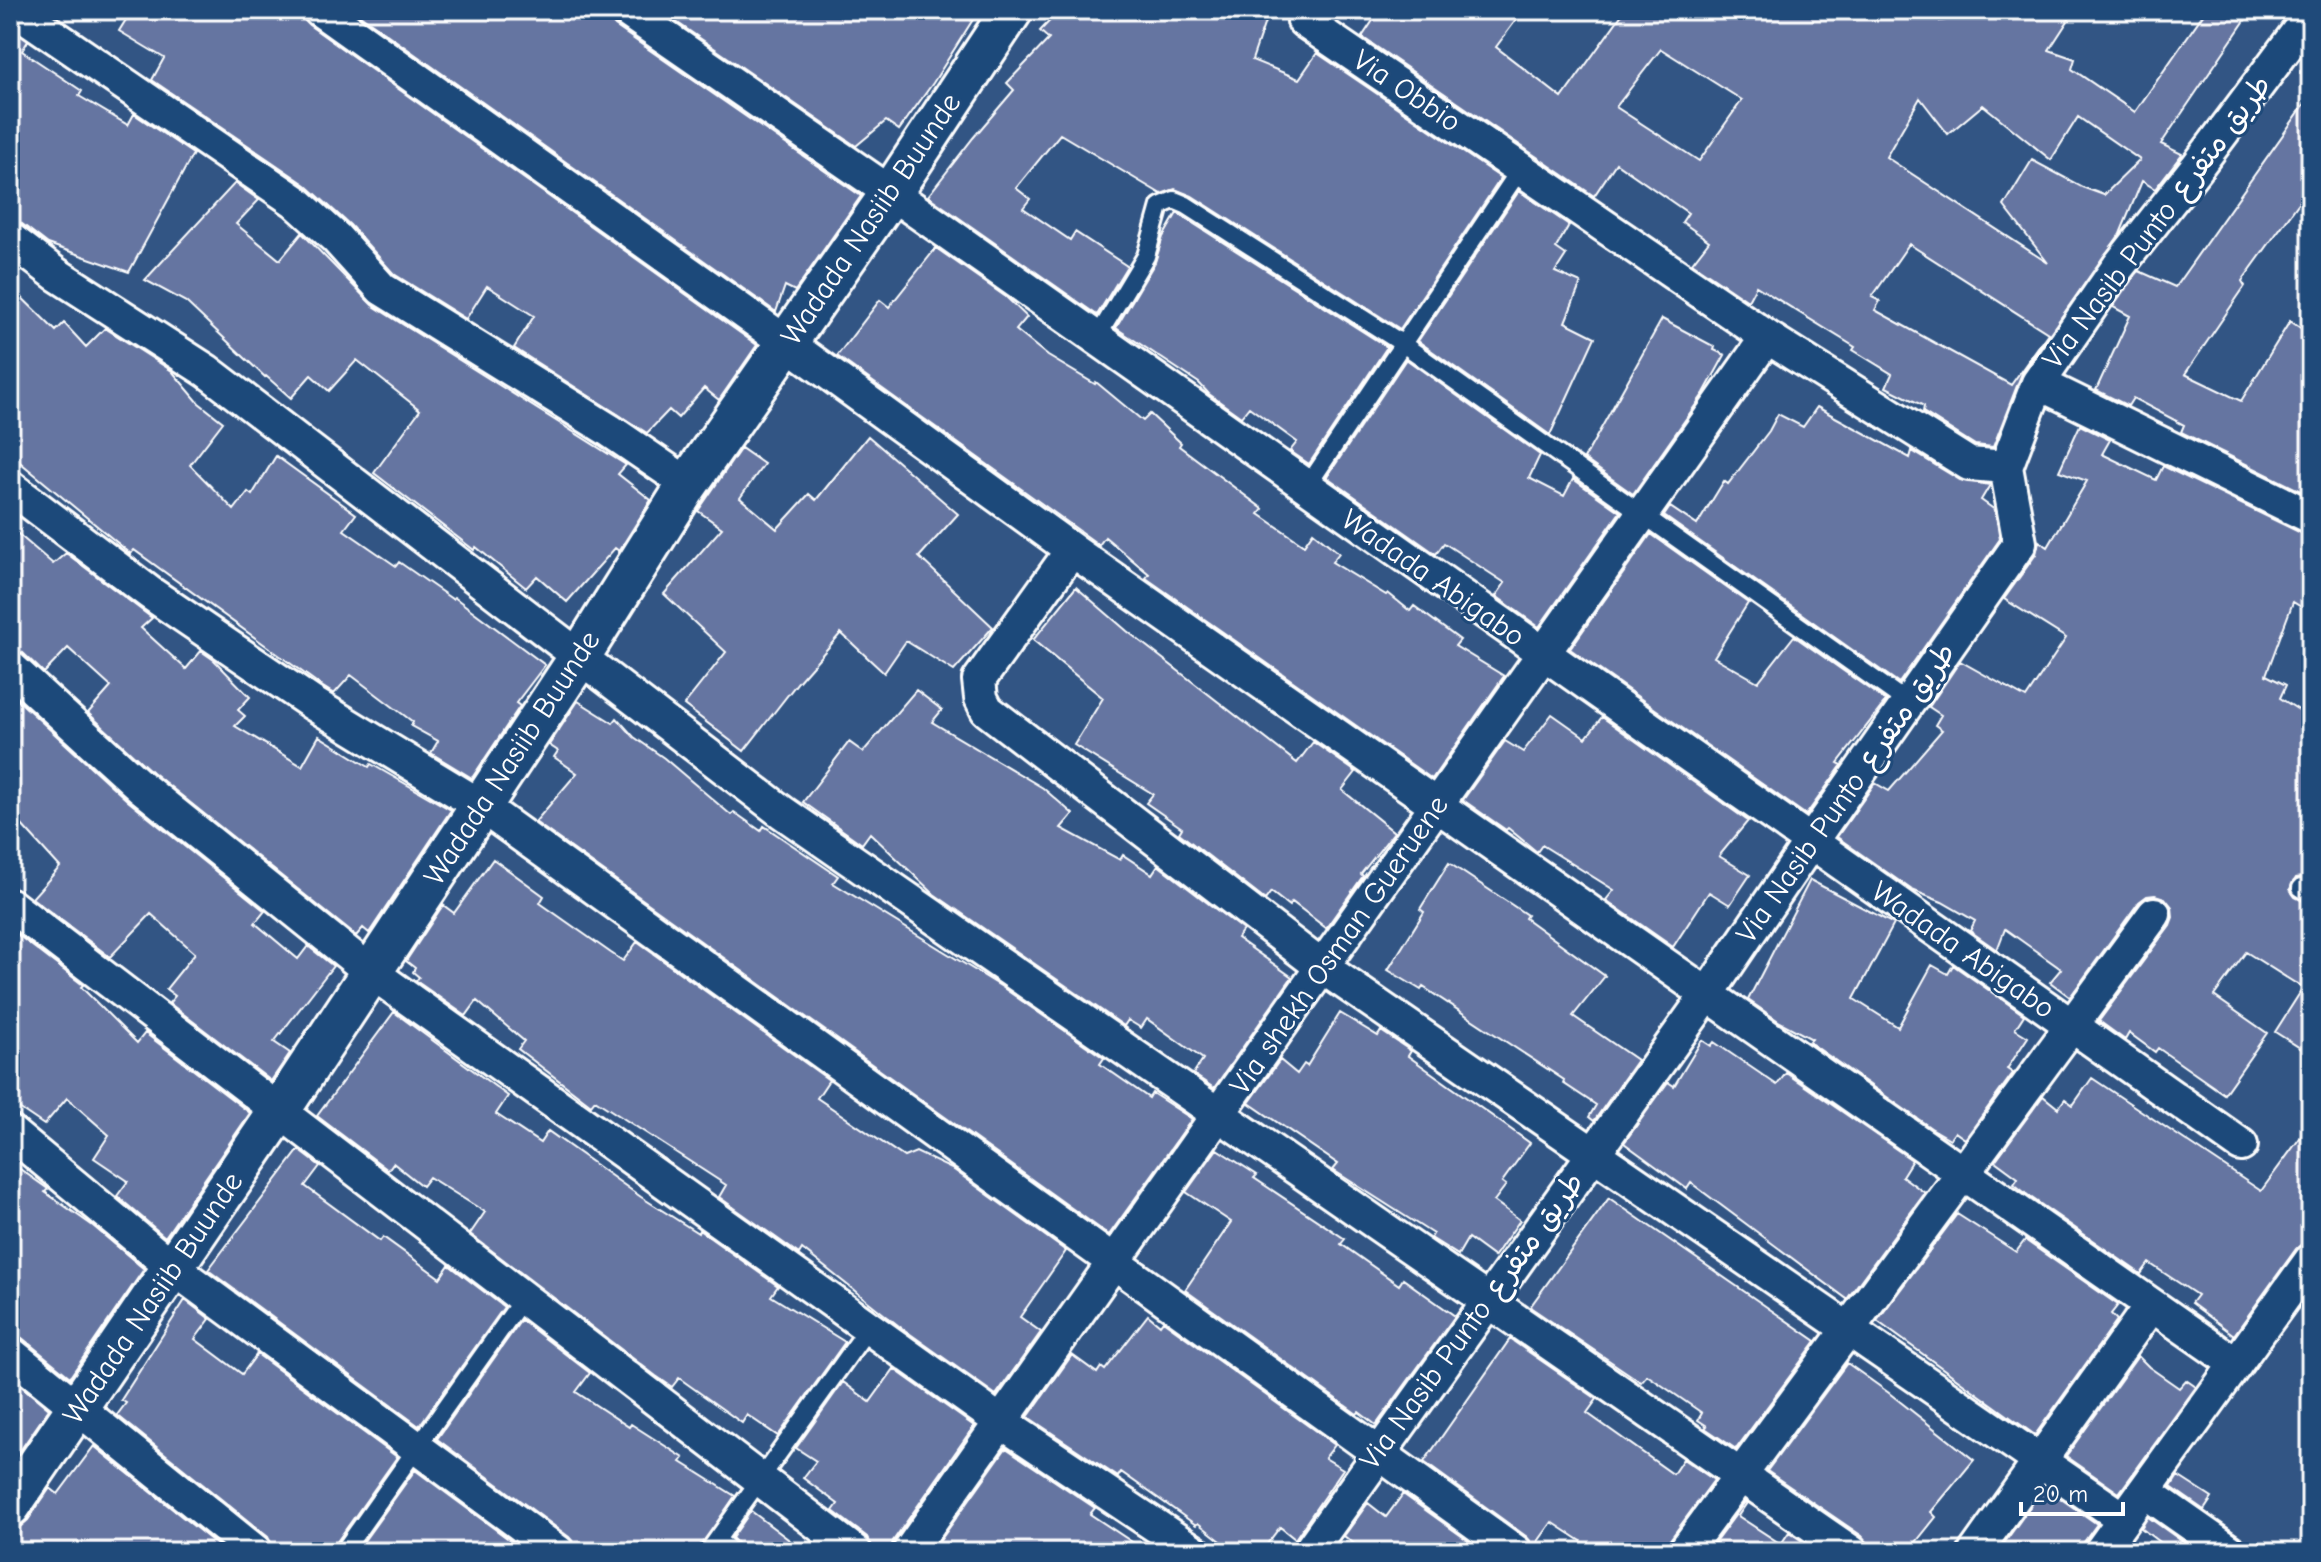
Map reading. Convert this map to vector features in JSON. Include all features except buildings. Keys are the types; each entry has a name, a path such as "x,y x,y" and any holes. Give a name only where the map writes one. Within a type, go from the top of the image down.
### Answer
{"street":[{"path":"16,10 295,201 336,238 382,289 609,430 688,484"},
{"path":"320,10 1072,550 2236,1364"},
{"name":"Wadada Abigabo","path":"626,10 891,193 2241,1145"},
{"name":"Wadada Nasiib Buunde","path":"10,1506 280,1110 579,658 688,484 891,193 1012,10"},
{"name":"Via Obbio","path":"1311,10 1304,21 1521,168"},
{"name":"Via Nasib Punto طريق متفرع","path":"1309,1552 1707,995 2020,543 2006,467 2038,383 2118,267 2311,14"},
{"path":"1521,168 1767,337 1969,464 2006,467"},
{"path":"10,239 56,274 207,371 782,812 1851,1552"},
{"name":"Via shekh Osman Gueruene","path":"909,1552 1767,337"},
{"path":"2038,383 2311,517"},
{"path":"10,487 150,593 224,644 312,703 481,806 1516,1552"},
{"path":"1072,550 979,680 981,698 987,710 1322,967 2124,1519"},
{"path":"10,667 140,786 371,972 1001,1422 1195,1552"},
{"path":"10,905 855,1552"},
{"path":"1684,1552 2154,914"},
{"path":"10,1132 173,1268 558,1552"},
{"path":"2100,1552 2311,1260"},
{"path":"1975,1552 2151,1305"},
{"path":"10,1353 256,1552"},
{"path":"2144,1491 2231,1552"}],"lane":[{"path":"1306,488 1521,168"},
{"path":"1096,339 1146,256 1160,206 1174,200 1186,205 1403,344 1908,703"},
{"path":"343,1552 524,1297"},
{"path":"718,1551 760,1479 869,1327"}]}
